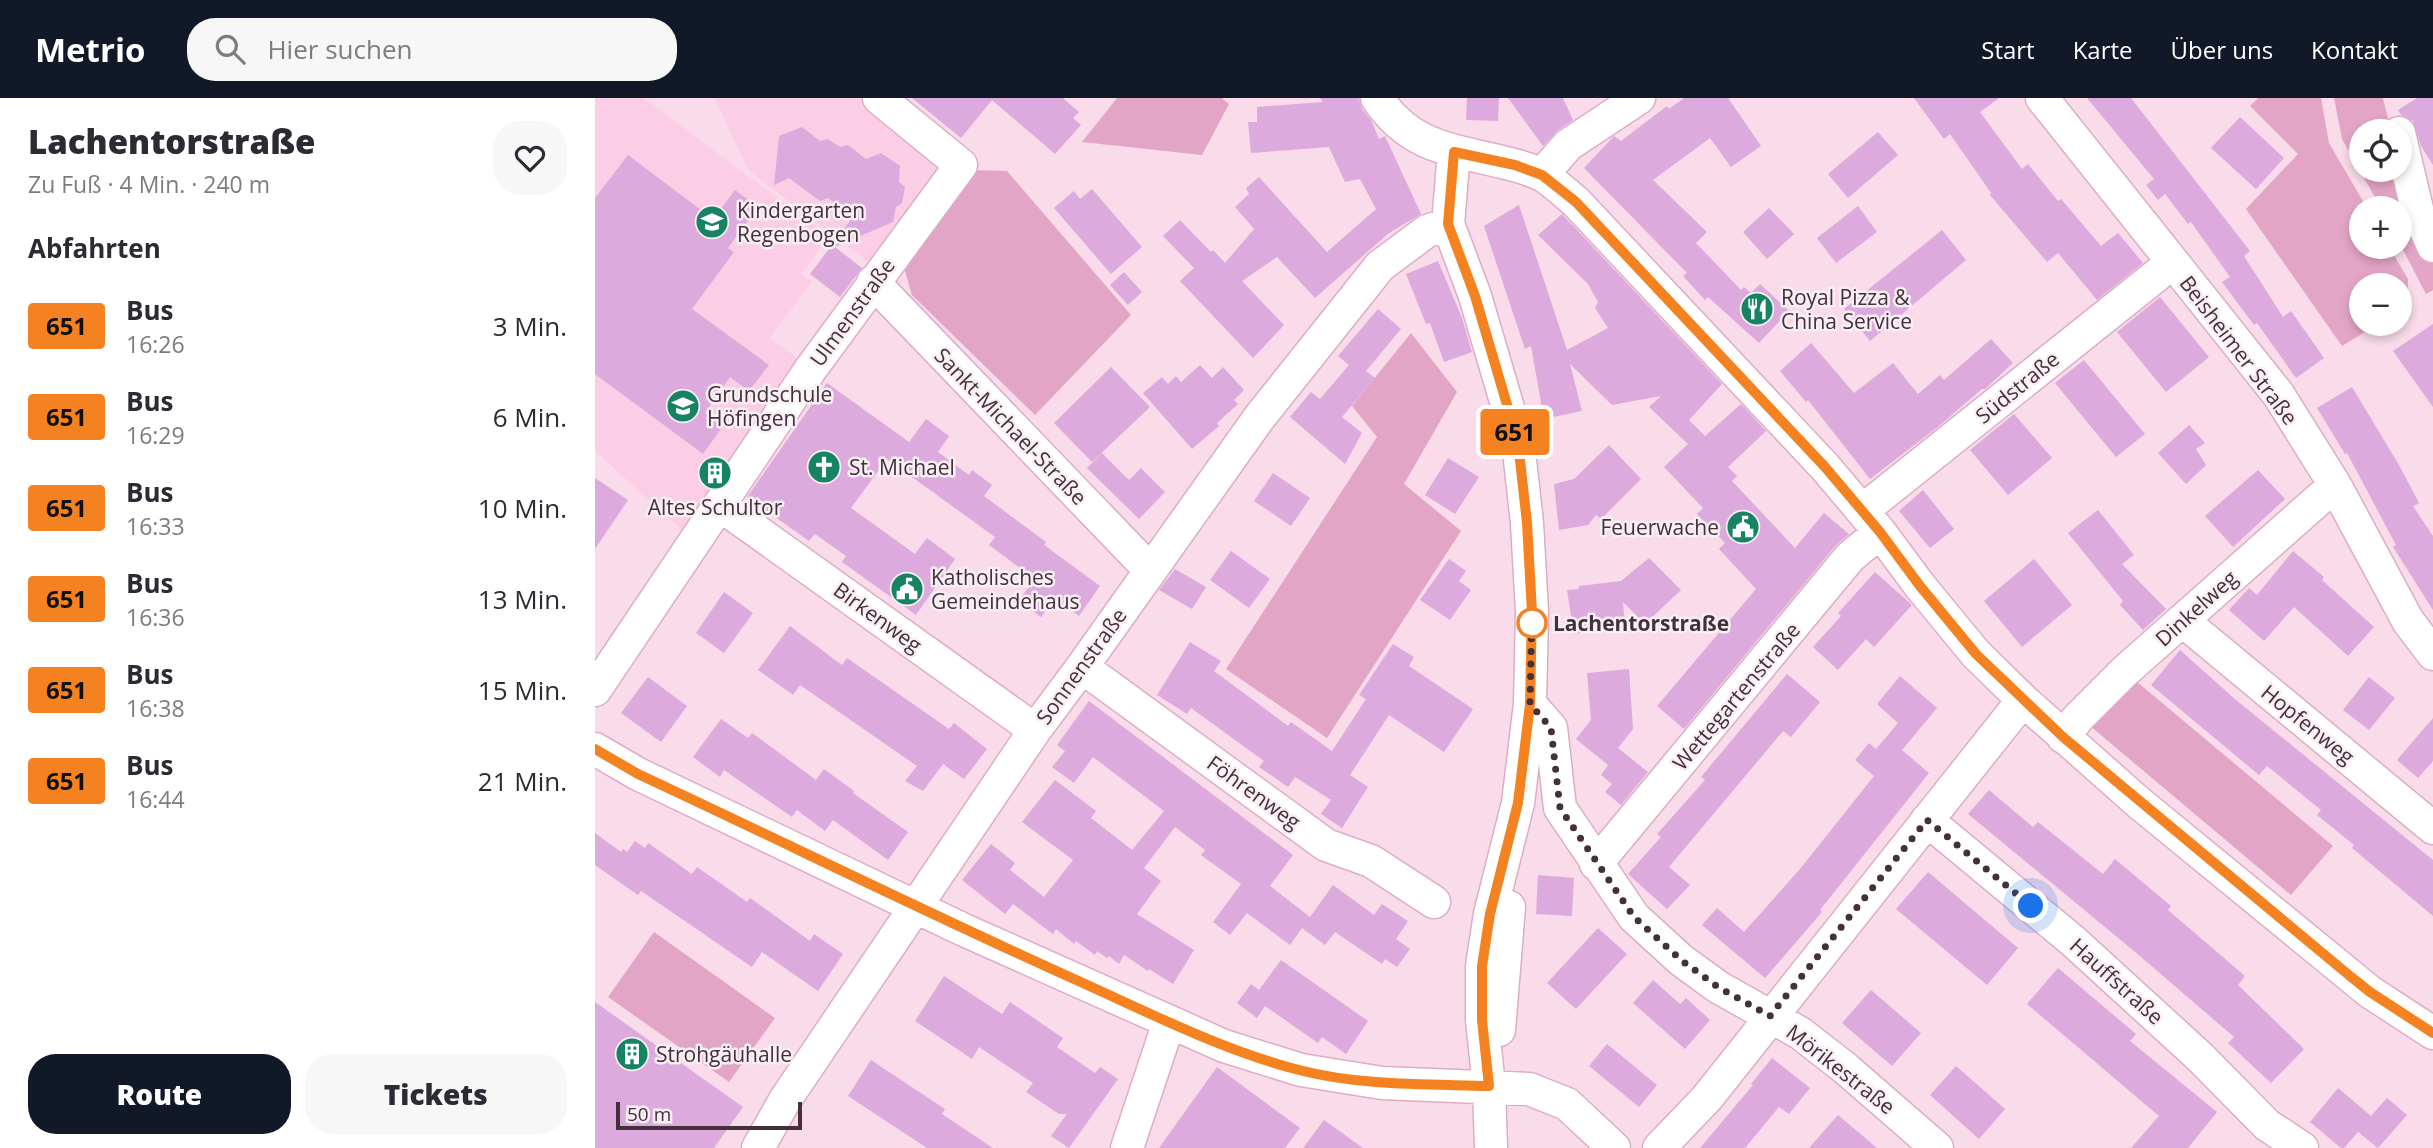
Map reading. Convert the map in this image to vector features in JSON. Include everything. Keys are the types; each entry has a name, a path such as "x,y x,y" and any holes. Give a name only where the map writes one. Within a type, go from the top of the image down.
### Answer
{"street":[{"name":"Ulmenstraße","path":"595,690 873,282 961,164 879,98"},
{"path":"1377,98 1398,125 1421,140 1454,152 1515,165 1542,175 1576,202 1816,458 1871,522 1976,654 2023,700 2063,737 2360,984 2433,1033"},
{"path":"1542,175 1568,145 1639,98"},
{"name":"Beisheimer Straße","path":"2042,98 2278,394 2335,485 2408,621 2433,654"},
{"path":"1454,152 1448,224 1475,296 1518,442 1527,523 1532,612 1530,704 1516,814 1490,914 1482,966 1482,1020 1489,1086 1491,1148"},
{"path":"2411,182 2418,213 2433,246"},
{"name":"Sonnenstraße","path":"758,1148 785,1100 1035,730 1259,418 1380,266 1427,231 1448,224"},
{"name":"Südstraße","path":"1871,522 2172,263"},
{"name":"Sankt-Michael-Straße","path":"873,282 1150,570"},
{"name":"Dinkelweg","path":"2063,737 2124,672 2335,485"},
{"name":"Birkenweg","path":"720,505 1035,730"},
{"name":"Wettegartenstraße","path":"1596,864 1850,557 1871,522"},
{"name":"Hopfenweg","path":"2183,621 2433,828"},
{"name":"Föhrenweg","path":"1082,667 1327,845 1371,860 1434,902"},
{"path":"1659,1148 1707,1098 2023,700"},
{"name":"Mörikestraße","path":"1530,704 1551,728 1560,808 1634,917 1681,960 1718,987 1809,1040 1937,1148"},
{"path":"595,750 638,774 915,907 1224,1046 1301,1070 1382,1083 1529,1089 1567,1104 1614,1148"},
{"name":"Hauffstraße","path":"1927,820 2073,941 2200,1057 2259,1137 2302,1148"},
{"path":"1127,1148 1169,1022"}],"shaded area":[{"path":"595,98 644,98 829,236 801,274 812,282 770,338 801,361 684,532 595,451"},
{"path":"715,98 867,98 949,162 870,263 748,170"},
{"path":"1117,98 1222,98 1229,104 1202,155 1082,142"},
{"path":"2258,98 2321,98 2329,143 2349,177 2349,182 2352,182 2360,196 2349,196 2349,259 2396,259 2404,273 2349,273 2349,336 2358,336 2342,346 2246,209 2298,154 2250,106"},
{"path":"2334,98 2383,98 2388,119 2349,119 2349,151 2342,139"},
{"path":"970,170 1007,171 1131,315 1035,415 912,295 905,271"},
{"path":"2366,182 2404,182 2409,196 2374,196"},
{"path":"2412,203 2433,257 2433,290 2426,294 2408,259 2412,259"},
{"path":"1411,333 1457,392 1404,484 1461,531 1327,738 1226,669 1377,437 1352,406"},
{"path":"2130,676 2333,846 2291,895 2089,725"},
{"path":"654,932 775,1018 729,1082 608,997"}],"building":[{"path":"912,98 1063,98 1079,112 1073,118 1081,125 1055,154 992,100 961,138"},
{"path":"1320,98 1359,98 1362,109 1371,120 1379,139 1385,136 1421,214 1389,233 1315,298 1277,257 1242,281 1284,325 1253,358 1180,281 1194,268 1163,236 1180,220 1225,263 1254,229 1235,207 1249,194 1246,188 1259,177 1327,252 1376,209 1360,179 1345,182 1329,147 1251,153 1248,122 1257,122 1257,107 1323,102"},
{"path":"1467,98 1499,98 1498,121 1466,120"},
{"path":"1508,98 1563,98 1573,120 1558,130 1543,146"},
{"path":"1684,98 1728,98 1761,146 1731,167 1710,138 1653,180 1707,232 1696,243 1741,290 1744,287 1751,293 1760,284 1789,311 1759,343 1708,297 1705,300 1683,276 1687,273 1584,168 1614,136 1621,141 1667,106 1669,109"},
{"path":"1914,98 1999,98 1980,112 2022,169 2028,164 2058,201 2061,199 2101,246 2118,233 2143,263 2097,300 2058,253 2047,262 1990,195 1950,134 1944,139"},
{"path":"2087,98 2131,98 2250,251 2244,256 2283,317 2291,311 2324,358 2296,378 2257,323 2254,325 2222,282 2230,277 2191,222 2188,224 2165,194 2158,200 2146,185 2154,179"},
{"path":"2417,98 2433,98 2433,165 2421,146 2412,119 2401,115 2398,110"},
{"path":"2240,117 2284,158 2256,189 2211,148"},
{"path":"802,127 820,141 828,139 840,147 848,145 866,159 881,153 900,166 899,182 905,187 902,203 896,207 893,222 835,247 862,268 840,297 810,274 853,217 828,198 820,201 789,178 774,185 779,136"},
{"path":"1878,132 1898,155 1848,198 1828,174"},
{"path":"628,155 713,219 735,190 758,207 728,248 734,252 692,309 769,365 749,391 730,377 705,413 723,426 703,454 595,374 595,198"},
{"path":"1092,189 1142,247 1111,274 1054,208 1074,191 1080,199"},
{"path":"1519,205 1567,350 1608,328 1595,308 1598,302 1588,284 1538,235 1562,214 1722,384 1689,420 1705,436 1741,404 1766,431 1728,467 1737,476 1732,481 1795,548 1824,513 1849,534 1836,545 1684,729 1657,706 1756,589 1719,549 1725,543 1697,514 1703,508 1664,467 1688,444 1649,407 1661,396 1612,405 1570,364 1582,411 1544,419 1531,346 1525,349 1484,226"},
{"path":"1858,206 1877,232 1836,263 1817,238"},
{"path":"1769,208 1794,234 1767,259 1743,232"},
{"path":"1942,230 1966,260 1870,341 1844,309"},
{"path":"1438,261 1462,318 1472,352 1444,362 1430,323 1426,324 1406,274"},
{"path":"1124,272 1142,292 1128,305 1110,285"},
{"path":"2160,297 2209,357 2166,392 2117,332"},
{"path":"1378,309 1401,329 1366,371 1375,378 1342,417 1362,433 1345,464 1290,417 1311,392 1320,399 1349,365 1338,356"},
{"path":"2433,324 2433,407 2393,351"},
{"path":"1991,339 2013,363 1985,389 1870,479 1808,400 1806,402 1780,371 1811,343 1854,393 1893,363 1918,394 1940,375 1944,380"},
{"path":"2084,360 2145,434 2116,457 2055,383"},
{"path":"1200,365 1212,378 1223,367 1244,390 1234,400 1238,404 1217,423 1219,426 1192,449 1143,393 1162,377 1168,384 1176,376 1181,382"},
{"path":"1111,367 1150,407 1092,462 1054,423"},
{"path":"827,383 909,442 926,419 949,436 938,452 969,475 972,470 992,485 984,496 1100,586 1079,616 1055,598 1041,617 1018,601 1035,579 989,545 995,537 887,459 851,508 915,554 927,538 955,559 916,615 842,562 846,556 815,534 809,541 747,497"},
{"path":"2352,387 2399,465 2419,503 2413,506 2433,536 2433,610 2393,547 2396,545 2347,453 2345,454 2317,408"},
{"path":"2014,414 2052,458 2008,495 1970,450"},
{"path":"2189,425 2205,443 2196,449 2206,465 2186,484 2158,453"},
{"path":"1609,445 1641,479 1601,519 1596,515 1588,525 1559,530 1554,484 1574,479"},
{"path":"1102,453 1129,480 1141,468 1165,492 1139,519 1087,468"},
{"path":"1448,458 1479,477 1455,514 1425,495"},
{"path":"2258,470 2285,499 2233,547 2205,516"},
{"path":"1273,473 1310,498 1291,526 1254,501"},
{"path":"595,478 628,500 595,549"},
{"path":"1923,490 1954,529 1930,548 1899,511"},
{"path":"2098,510 2134,555 2122,564 2166,609 2143,630 2120,605 2123,601 2068,533"},
{"path":"1231,551 1270,579 1249,608 1210,580"},
{"path":"2293,551 2324,577 2322,580 2374,627 2348,656 2294,607 2264,641 2229,610 2249,588 2257,595"},
{"path":"1649,558 1681,590 1645,624 1623,602 1625,627 1574,634 1567,590 1621,581"},
{"path":"1449,559 1466,571 1459,581 1471,590 1450,620 1420,600"},
{"path":"2034,559 2072,605 2022,647 1984,601"},
{"path":"1175,569 1206,587 1192,609 1159,590"},
{"path":"1875,572 1912,605 1874,647 1866,639 1838,670 1813,647 1841,616 1838,613"},
{"path":"724,592 753,613 724,653 696,633"},
{"path":"790,626 842,665 847,658 949,729 954,723 987,749 964,779 943,764 923,791 905,781 917,766 800,685 793,695 758,670"},
{"path":"1190,642 1221,661 1214,671 1288,726 1291,722 1332,751 1366,699 1359,695 1393,644 1414,657 1409,666 1473,709 1444,752 1389,715 1350,775 1368,787 1342,828 1321,814 1331,800 1295,777 1288,787 1259,767 1264,761 1191,708 1187,714 1157,695"},
{"path":"2180,650 2236,700 2433,860 2433,916 2317,815 2321,810 2267,766 2259,775 2151,685"},
{"path":"1629,669 1633,729 1618,748 1648,772 1621,805 1605,792 1612,784 1601,775 1608,765 1576,739 1591,720 1587,673"},
{"path":"1787,674 1820,702 1791,737 1783,731 1669,867 1690,885 1667,909 1628,874 1661,837 1657,834 1705,780 1701,777"},
{"path":"1900,676 1937,708 1902,750 1929,773 1820,910 1822,912 1765,978 1702,925 1717,908 1744,932 1800,869 1874,776 1855,760 1869,743 1876,749 1898,723 1877,704"},
{"path":"648,677 687,706 661,742 621,713"},
{"path":"2369,677 2395,698 2369,730 2343,710"},
{"path":"1089,701 1293,855 1270,886 1310,917 1290,945 1247,913 1230,935 1213,922 1241,884 1201,855 1205,850 1175,827 1144,868 1161,881 1137,914 1194,950 1173,984 1124,955 1119,964 1097,951 1095,955 1076,941 1074,944 1056,929 1053,934 1013,904 1005,914 962,880 991,844 1015,863 1010,870 1044,897 1073,860 1022,822 1055,780 1096,811 1091,818 1132,850 1164,811 1093,757 1074,783 1052,767 1065,751 1057,745"},
{"path":"2433,718 2433,761 2418,778 2397,760"},
{"path":"721,719 748,738 752,733 816,780 824,769 908,832 888,860 833,820 825,831 797,810 792,817 724,770 720,777 693,757"},
{"path":"1989,790 2033,827 2038,822 2103,874 2115,859 2171,906 2168,910 2245,976 2238,985 2304,1049 2271,1083 2228,1043 2234,1037 1968,814"},
{"path":"595,833 621,852 623,849 627,852 635,841 645,848 648,843 692,874 697,867 747,902 750,898 810,941 814,934 843,954 818,991 762,952 752,967 641,891 638,895 595,865"},
{"path":"1928,872 2018,948 1987,985 1896,909"},
{"path":"1538,875 1574,878 1572,916 1536,914"},
{"path":"1333,885 1374,915 1382,904 1408,921 1396,939 1410,949 1397,967 1385,959 1382,964 1335,932 1325,945 1302,928"},
{"path":"1598,928 1627,954 1576,1009 1547,983"},
{"path":"1281,960 1368,1021 1346,1054 1322,1037 1318,1043 1265,1006 1257,1018 1237,1003 1251,984 1259,990"},
{"path":"2058,968 2136,1034 2130,1041 2217,1112 2188,1148 2131,1148 2159,1116 2027,1004"},
{"path":"944,976 1002,1014 1010,1002 1063,1038 1057,1047 1095,1073 1100,1067 1118,1079 1069,1148 1051,1136 1067,1114 1059,1114 1026,1092 1033,1083 979,1047 972,1059 915,1021"},
{"path":"1653,980 1680,1004 1686,998 1710,1020 1685,1049 1633,1003"},
{"path":"1871,990 1921,1033 1892,1066 1842,1023"},
{"name":"Strohgäuhalle","path":"595,1002 743,1107 714,1148 595,1148"},
{"path":"1607,1044 1657,1085 1639,1107 1589,1066"},
{"path":"1772,1058 1810,1088 1789,1114 1779,1107 1745,1148 1700,1148 1753,1085 1751,1084"},
{"path":"871,1060 945,1109 942,1114 993,1148 927,1148 848,1096"},
{"path":"1956,1066 2005,1109 1979,1139 1930,1095"},
{"path":"1217,1067 1300,1128 1285,1148 1159,1148"},
{"path":"2338,1088 2371,1116 2387,1098 2407,1115 2378,1148 2358,1132 2341,1148 2310,1122"},
{"path":"1838,1115 1877,1148 1809,1148"},
{"path":"1324,1120 1363,1148 1303,1148"}],"bus line":[{"name":"651","path":"595,749 638,774 964,930 1224,1046 1301,1070 1355,1079 1382,1083 1489,1086 1482,1020 1482,966 1490,914 1518,803 1530,704 1532,612 1527,523 1518,442 1475,296 1448,224 1454,152 1515,165 1542,175 1576,202 1825,467 1976,654 2023,700 2139,802 2350,976 2433,1033"}],"place":[{"name":"Kindergarten Regenbogen","path":"712,222"},
{"name":"Royal Pizza & China Service","path":"1757,309"},
{"name":"Grundschule Höfingen","path":"683,406"},
{"name":"St. Michael","path":"824,467"},
{"name":"Altes Schultor","path":"715,473"},
{"name":"Feuerwache","path":"1743,527"},
{"name":"Katholisches Gemeindehaus","path":"907,589"},
{"name":"Lachentorstraße","path":"1532,623"},
{"name":"Strohgäuhalle","path":"632,1054"}],"route":[{"path":"1532,623 1532,612 1530,704 1551,728 1560,808 1634,917 1681,960 1718,987 1770,1016 1927,820 2031,906"}]}
